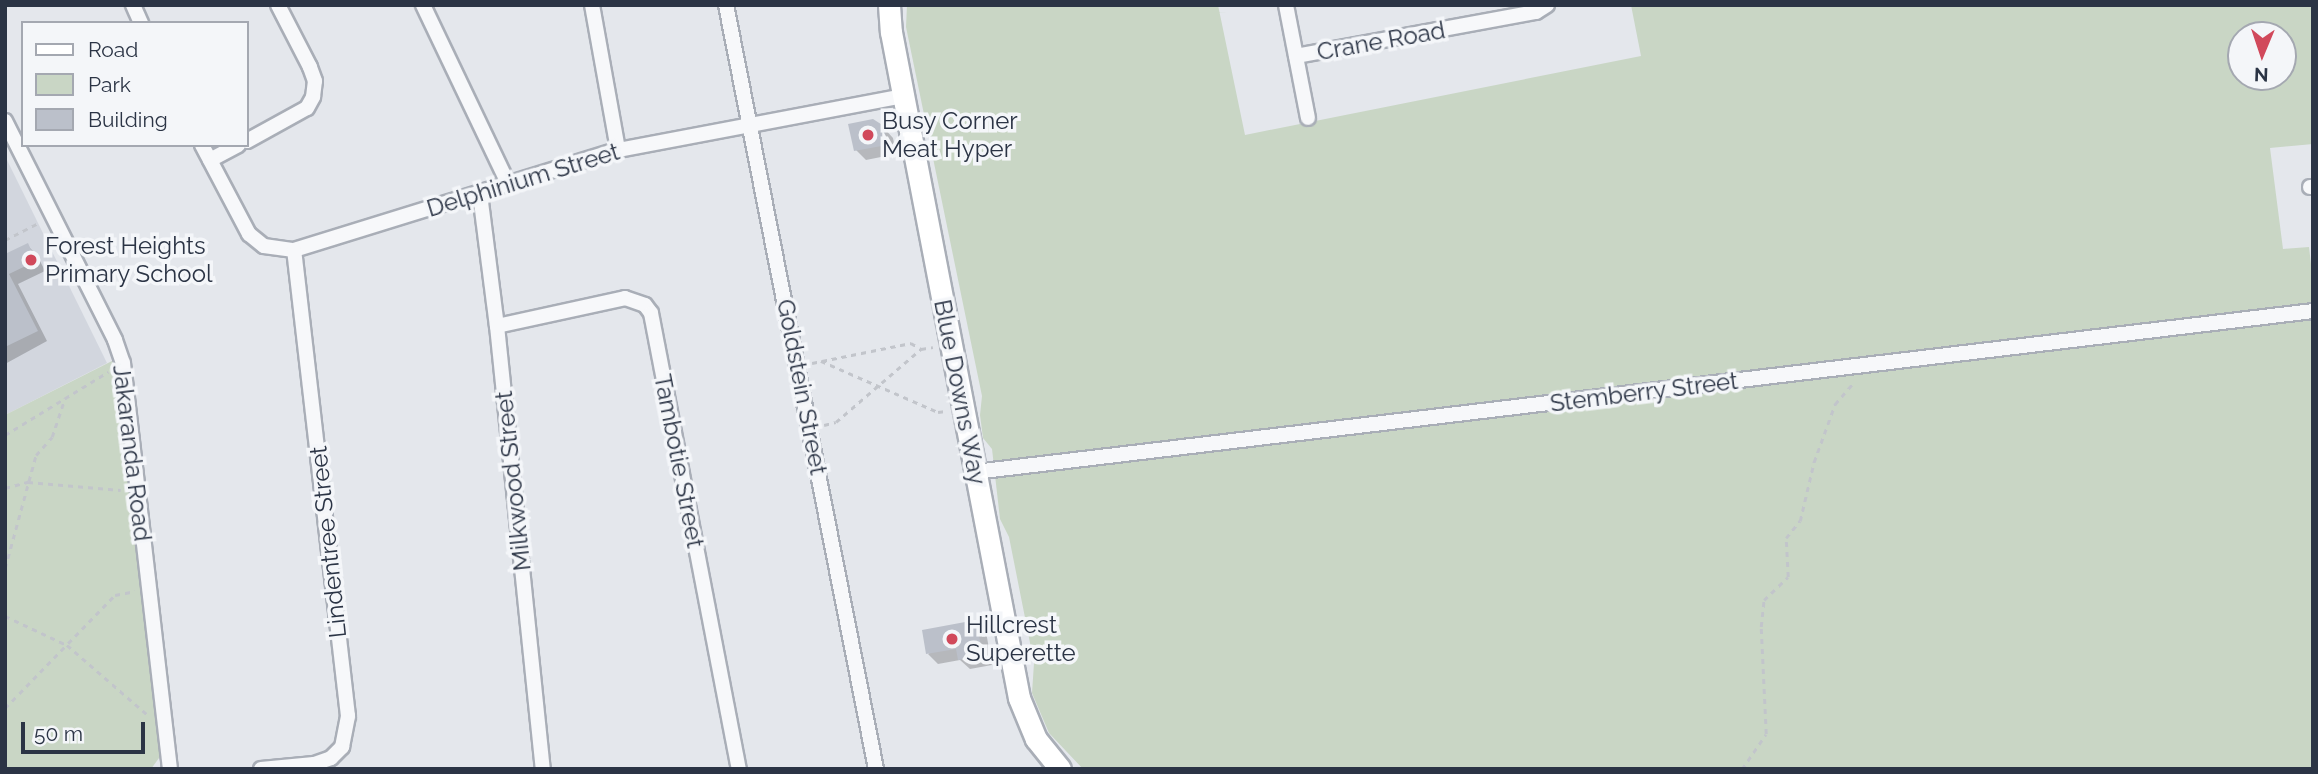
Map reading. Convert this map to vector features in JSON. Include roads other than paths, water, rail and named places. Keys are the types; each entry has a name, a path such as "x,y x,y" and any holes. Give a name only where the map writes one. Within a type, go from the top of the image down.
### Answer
{"street":[{"path":"132,5 140,21"},
{"path":"248,140 307,108 313,97 315,81 310,67 278,5"},
{"path":"423,5 509,185"},
{"path":"592,5 618,150"},
{"name":"Goldstein Street","path":"726,5 876,769"},
{"name":"Blue Downs Way","path":"889,5 891,32 1019,698 1036,739 1060,769"},
{"path":"1286,5 1308,118"},
{"name":"Crane Road","path":"1296,57 1536,12 1547,5"},
{"name":"Delphinium Street","path":"203,147 249,234 264,246 294,250 618,150 904,96"},
{"name":"Jakaranda Road","path":"5,121 115,340 122,363 170,769"},
{"path":"210,160 234,147"},
{"name":"Milkwood Street","path":"480,194 498,326 543,769"},
{"name":"Lindentree Street","path":"261,769 314,764 331,758 342,747 348,716 294,250"},
{"name":"Tambotie Street","path":"498,326 625,298 645,305 651,313 739,769"},
{"name":"Stemberry Street","path":"975,472 2313,311"}],"place":[{"name":"Busy Corner Meat Hyper","path":"868,135"},
{"name":"Forest Heights Primary School","path":"31,260"},
{"name":"Hillcrest Superette","path":"952,639"}]}
